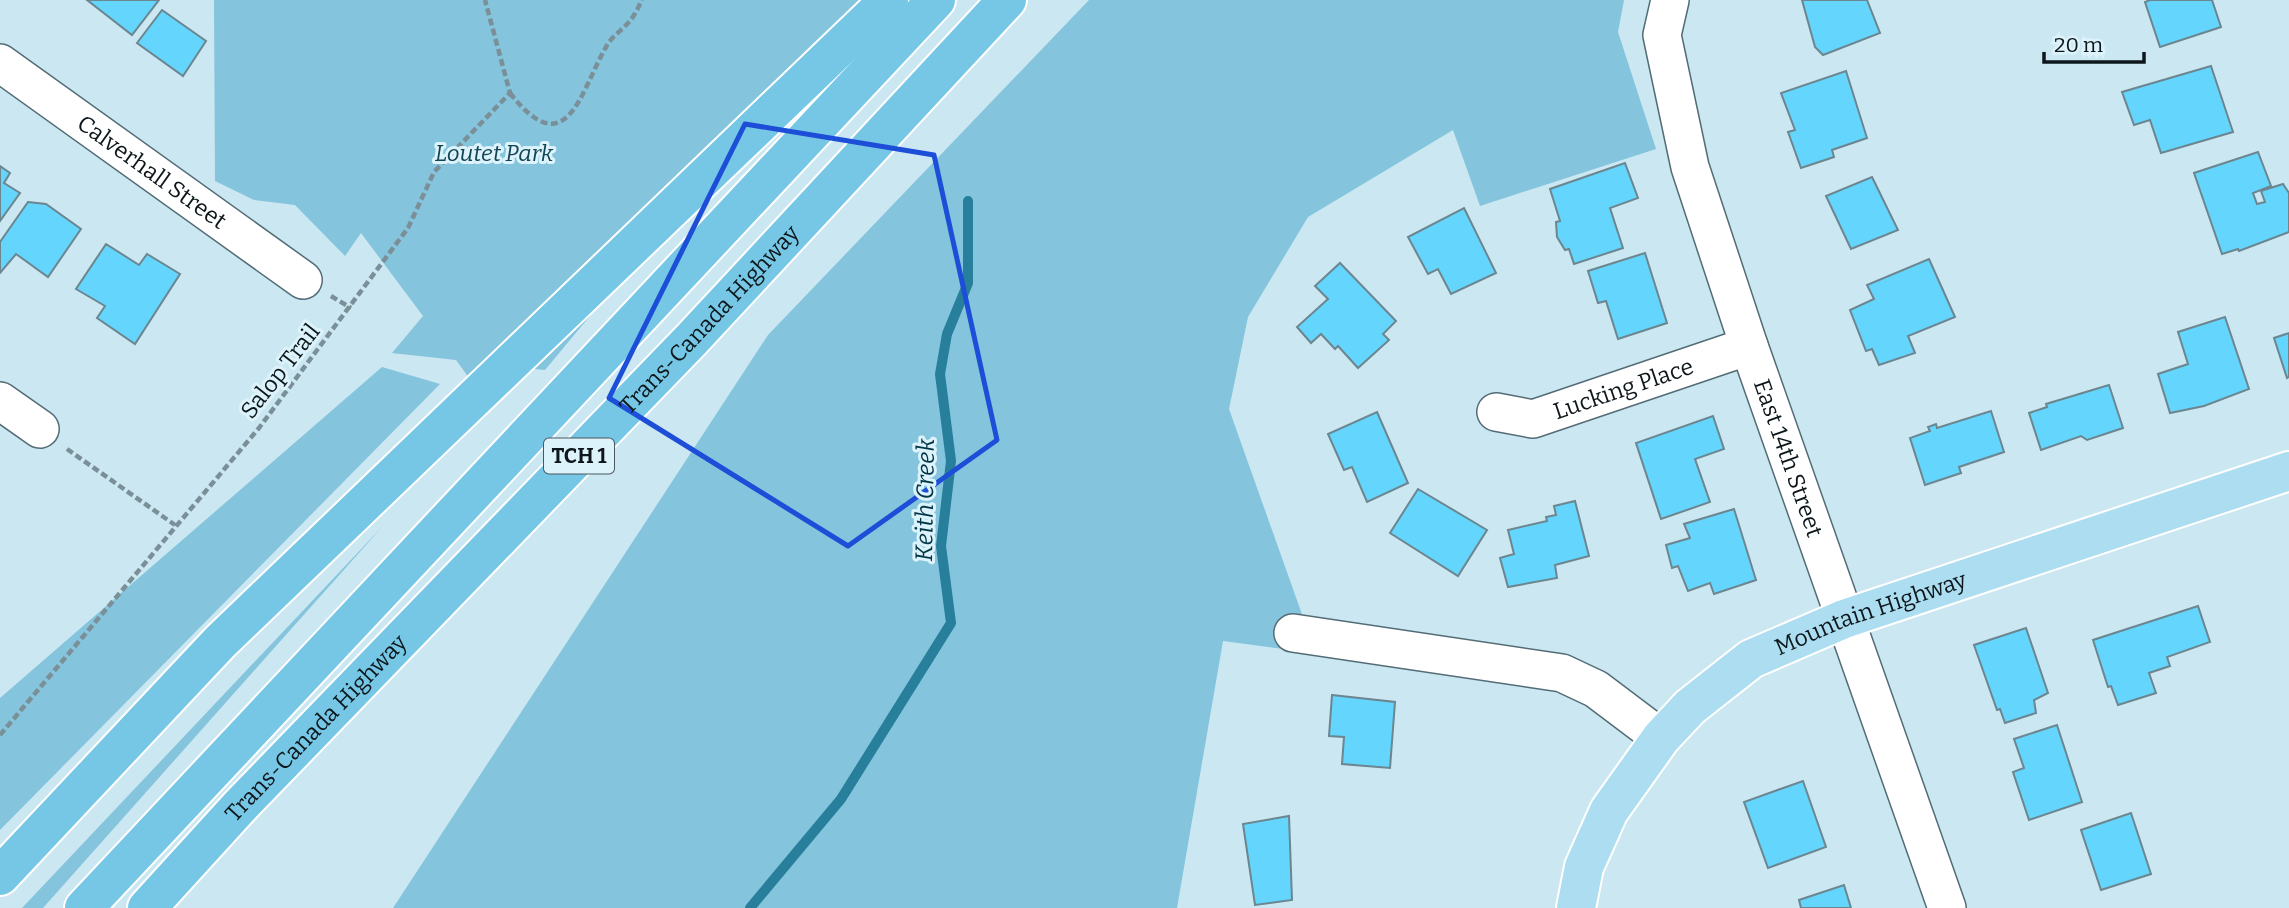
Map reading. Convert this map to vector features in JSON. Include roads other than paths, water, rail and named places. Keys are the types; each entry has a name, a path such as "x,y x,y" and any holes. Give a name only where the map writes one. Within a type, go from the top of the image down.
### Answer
{"highway":[{"path":"0,876 220,642 889,0"},
{"name":"Trans-Canada Highway","path":"84,908 936,0"},
{"name":"Trans-Canada Highway","path":"147,908 240,806 692,339 1007,0"}],"main road":[{"name":"Mountain Highway","path":"1576,908 1584,867 1609,811 1661,738 1717,683 1751,659 1844,619 2289,471"}],"street":[{"name":"East 14th Street","path":"1670,0 1662,35 1690,167 1749,346 1947,908"},
{"name":"Calverhall Street","path":"0,63 303,280"},
{"name":"Lucking Place","path":"1496,412 1533,418 1749,346"},
{"path":"0,401 40,429"},
{"path":"1293,633 1562,673 1596,689 1661,738"}],"waterway":[{"name":"Keith Creek","path":"750,908 841,799 951,623 941,546 951,461 940,374 947,334 968,283 968,201"}],"park label":[{"name":"Loutet Park","path":"494,153"}]}
